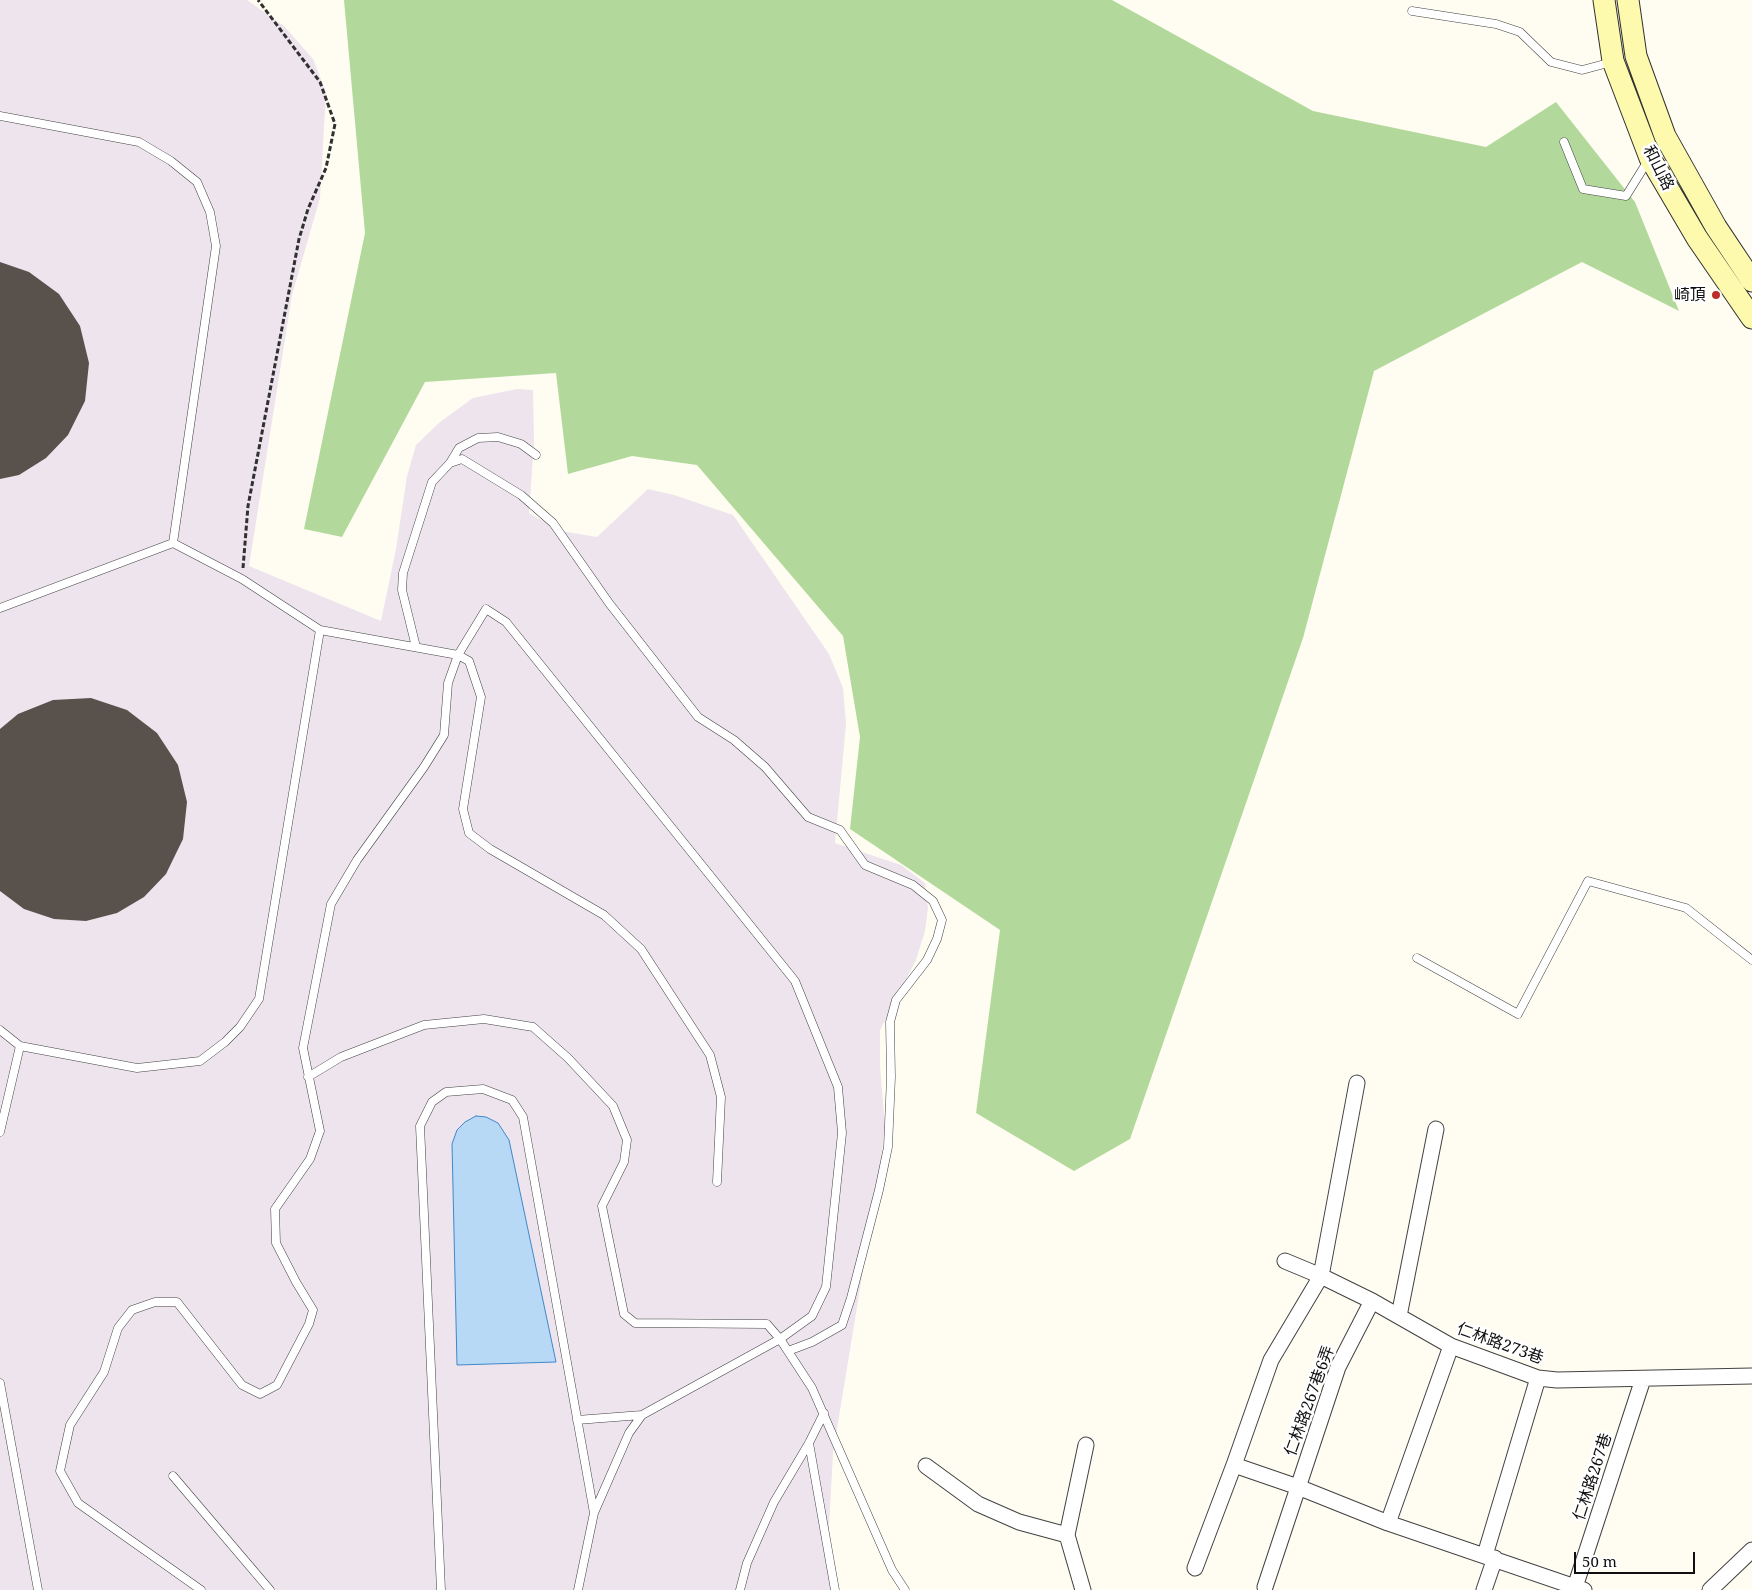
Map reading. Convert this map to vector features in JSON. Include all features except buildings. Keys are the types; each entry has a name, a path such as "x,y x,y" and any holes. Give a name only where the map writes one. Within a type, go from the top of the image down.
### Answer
{"main road":[{"name":"和山路","path":"1604,0 1624,59 1650,158 1697,238 1752,318"},
{"name":"和山路","path":"1628,0 1624,59 1716,227 1752,281"}],"street":[{"path":"1194,1568 1234,1466 1271,1360 1321,1276 1357,1083"},
{"path":"1400,1316 1436,1129"},
{"name":"仁林路273巷","path":"1285,1261 1372,1301 1451,1346 1538,1378 1557,1380 1752,1376"},
{"name":"仁林路267巷6弄","path":"1265,1587 1338,1367 1372,1301"},
{"path":"1388,1523 1451,1346"},
{"path":"1484,1590 1490,1557 1538,1378"},
{"name":"仁林路267巷","path":"1234,1466 1298,1487 1388,1523 1580,1589 1644,1379"},
{"path":"1083,1590 1067,1535 1086,1445"},
{"path":"926,1466 978,1504 1019,1522 1067,1535"},
{"path":"1710,1590 1752,1550"}],"lane":[{"path":"1412,11 1496,24 1520,32 1550,62 1582,70 1624,59"},
{"path":"0,116 139,142 171,162 197,182 210,212 216,246 173,543"},
{"path":"1564,142 1583,189 1626,196 1650,158"},
{"path":"416,647 402,590 403,573 432,482 450,464 459,448 478,438 498,437 521,444 536,454"},
{"path":"450,464 462,459 480,469 521,495 553,523 609,603 698,717 734,740 765,767 808,817 840,830 865,865 913,885 933,901 942,920 937,939 927,960 896,1000 890,1022 891,1077 888,1147 851,1298 842,1325 812,1342 788,1351"},
{"path":"0,608 173,543 242,579 320,630 458,655 469,662 481,697 463,809 469,833 490,848 604,915 641,949 710,1055 721,1097 718,1182"},
{"path":"201,1590 78,1503 60,1471 70,1425 104,1372 118,1328 132,1310 155,1302 177,1302 242,1385 260,1394 277,1385 309,1324 313,1310 276,1243 275,1209 310,1159 320,1131 303,1048 331,904 357,860 424,767 444,735 448,683 458,655 486,609 506,622 795,981 838,1087 842,1133 826,1288 812,1316 780,1339 642,1415 577,1420"},
{"path":"0,1030 20,1046 137,1068 200,1061 225,1042 240,1027 259,999 320,630"},
{"path":"1417,958 1518,1014 1588,881 1686,908 1752,960"},
{"path":"308,1077 340,1057 424,1025 484,1019 533,1027 568,1058 614,1106 627,1140 624,1162 602,1206 624,1314 635,1323 768,1324 812,1388 892,1570 905,1590"},
{"path":"0,1132 20,1046"},
{"path":"441,1590 420,1126 432,1102 446,1092 483,1088 512,1100 523,1117 594,1513"},
{"path":"0,1383 38,1590"},
{"path":"740,1590 747,1563 774,1502 809,1443 824,1412"},
{"path":"578,1590 594,1513 629,1433 642,1415"},
{"path":"809,1443 835,1590"},
{"path":"173,1476 270,1590"}],"path":[{"path":"242,579 248,506 299,239 308,209 326,168 335,124 320,82 258,0"}],"shaded area":[{"path":"0,0 247,0 284,26 313,59 326,92 320,198 292,295 249,566 381,621 396,549 407,476 416,445 440,422 473,398 517,389 533,390 534,442 529,513 561,531 597,537 648,489 674,495 733,515 829,654 843,688 846,724 835,843 901,865 925,883 928,908 925,931 916,960 880,1030 880,1066 885,1127 833,1453 827,1565 839,1590 0,1590"}],"green space":[{"path":"344,0 1112,0 1313,111 1486,147 1556,102 1635,202 1679,311 1582,262 1374,371 1303,638 1130,1139 1074,1171 976,1113 1000,930 850,829 860,737 843,636 697,465 632,456 568,474 556,373 425,382 342,537 304,529 365,233"}],"water":[{"path":"476,1116 486,1117 498,1123 509,1140 556,1362 457,1365 452,1144 457,1130 465,1122"}],"place":[{"name":"崎頂","path":"1716,295"}]}
